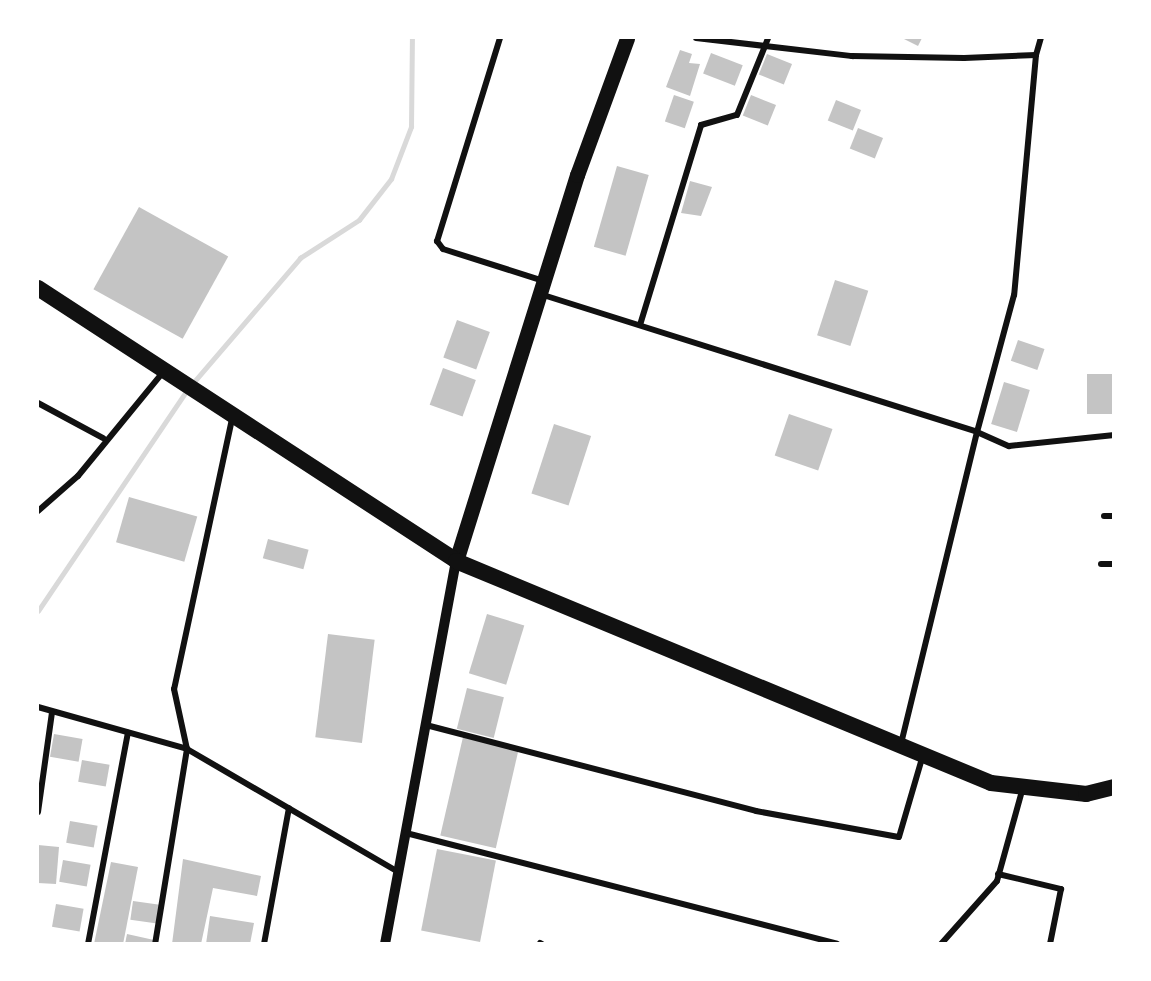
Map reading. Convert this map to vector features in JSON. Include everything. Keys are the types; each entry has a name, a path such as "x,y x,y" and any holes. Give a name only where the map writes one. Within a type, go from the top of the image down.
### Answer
{"highway":[{"path":"38,288 456,561 991,783 1086,794 1113,787"}],"main road":[{"path":"456,561 543,287 627,38"}],"street":[{"path":"500,38 437,241 443,249 640,326 977,432 1009,447 1113,435"},
{"path":"696,38 852,56 1036,55"},
{"path":"640,326 700,125 737,116 768,38"},
{"path":"901,744 977,432 1014,295 1036,55 1041,38"},
{"path":"38,511 78,476 103,438 168,371"},
{"path":"38,403 103,438"},
{"path":"155,944 187,749 174,689 228,414"},
{"path":"1104,516 1113,516"},
{"path":"385,944 456,561"},
{"path":"1101,564 1113,564"},
{"path":"38,707 187,749 398,872"},
{"path":"38,812 52,711"},
{"path":"426,724 756,812 899,837 924,754"},
{"path":"88,944 128,733"},
{"path":"941,944 998,874 1023,786"},
{"path":"264,944 289,808"},
{"path":"406,833 837,944"},
{"path":"998,874 1061,889 1050,944"}],"building":[{"path":"902,38 922,38 918,46"},
{"path":"680,50 692,54 689,63 700,64 690,96 666,87"},
{"path":"711,53 743,65 735,86 703,74"},
{"path":"767,54 792,64 784,85 759,74"},
{"path":"674,95 694,102 685,128 665,121"},
{"path":"751,95 776,105 768,126 743,115"},
{"path":"836,100 861,110 853,131 828,120"},
{"path":"858,128 883,138 875,159 850,148"},
{"path":"617,166 649,175 626,256 594,247"},
{"path":"690,181 712,187 701,216 681,213"},
{"path":"139,207 228,256 183,339 93,289"},
{"path":"835,280 868,291 850,346 817,335"},
{"path":"457,320 490,332 476,370 443,358"},
{"path":"1018,340 1044,349 1037,370 1011,361"},
{"path":"443,368 476,380 463,417 430,405"},
{"path":"1087,374 1114,374 1114,414 1087,414"},
{"path":"1004,382 1030,390 1017,432 991,424"},
{"path":"789,414 832,429 818,471 775,456"},
{"path":"554,424 591,436 569,505 531,493"},
{"path":"129,497 197,517 184,562 116,542"},
{"path":"268,539 309,550 303,569 263,558"},
{"path":"487,614 524,625 506,685 469,673"},
{"path":"328,634 375,640 362,743 315,737"},
{"path":"467,688 504,697 494,738 457,729"},
{"path":"54,734 83,739 79,762 50,757"},
{"path":"463,737 519,750 496,848 440,835"},
{"path":"82,760 110,765 106,787 78,782"},
{"path":"70,821 98,826 94,848 66,843"},
{"path":"38,845 59,847 56,884 38,883"},
{"path":"437,849 496,860 480,942 421,930"},
{"path":"183,859 261,876 257,896 213,888 201,944 172,944"},
{"path":"63,860 91,865 87,887 59,882"},
{"path":"111,862 138,867 123,944 94,944"},
{"path":"133,901 160,905 157,924 130,920"},
{"path":"56,904 84,909 80,932 52,927"},
{"path":"210,916 254,923 250,944 206,944"},
{"path":"127,934 154,940 154,944 125,944"}],"waterway":[{"path":"193,383 300,258 359,220 391,179 411,127 412,38"},
{"path":"38,611 187,390"}]}
